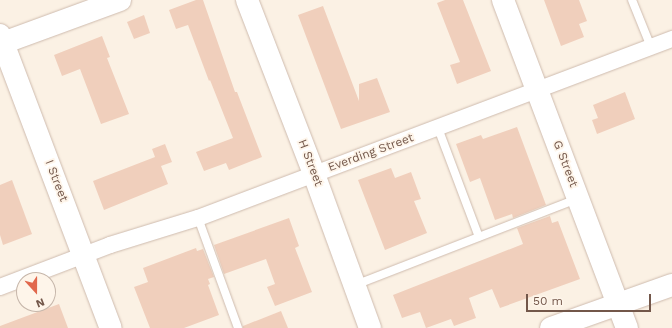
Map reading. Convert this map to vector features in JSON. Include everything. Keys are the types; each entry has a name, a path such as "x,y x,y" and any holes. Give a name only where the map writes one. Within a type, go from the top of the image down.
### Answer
{"street":[{"path":"1,41 118,0"},
{"name":"H Street","path":"247,0 314,174 370,328"},
{"name":"G Street","path":"503,0 626,328"},
{"name":"Everding Street","path":"0,287 110,245 198,218 672,39"},
{"name":"I Street","path":"1,41 111,328"},
{"path":"551,328 672,284"}],"lane":[{"path":"632,0 651,47"},
{"path":"438,128 479,237"},
{"path":"354,285 578,199"},
{"path":"198,218 238,328"}],"building":[{"path":"196,0 203,0 235,92 237,92 262,157 229,170 226,163 204,171 196,152 233,138 210,80 209,81 188,25 176,29 169,10"},
{"path":"445,0 463,0 491,71 457,84 450,65 460,62 437,3"},
{"path":"544,0 579,0 587,21 579,24 584,37 561,46"},
{"path":"323,6 359,101 359,84 377,78 390,112 341,129 298,15"},
{"path":"144,15 150,33 134,39 127,22"},
{"path":"102,36 110,57 107,58 129,114 101,124 80,69 62,76 54,55"},
{"path":"625,92 635,119 597,134 592,120 598,118 593,105"},
{"path":"517,127 546,205 513,218 512,214 495,220 480,178 470,182 456,144 481,135 483,139"},
{"path":"165,144 172,162 161,166 168,184 104,210 93,181 155,157 152,149"},
{"path":"391,168 395,178 411,172 421,199 414,201 427,233 385,250 358,180"},
{"path":"12,180 32,234 3,245 0,235 0,185"},
{"path":"550,216 552,223 558,221 580,279 500,308 492,289 469,298 476,318 454,326 451,319 426,328 420,312 402,318 393,295 523,244 517,228"},
{"path":"289,218 299,246 295,248 312,292 275,306 267,287 275,284 266,259 224,274 214,245"},
{"path":"196,248 197,251 203,249 214,277 208,279 210,284 208,285 219,315 184,328 150,328 134,287 148,282 143,268"},
{"path":"59,304 68,328 0,328 0,326 38,312 56,312 56,305"},
{"path":"281,311 288,328 243,328 243,326"}]}
